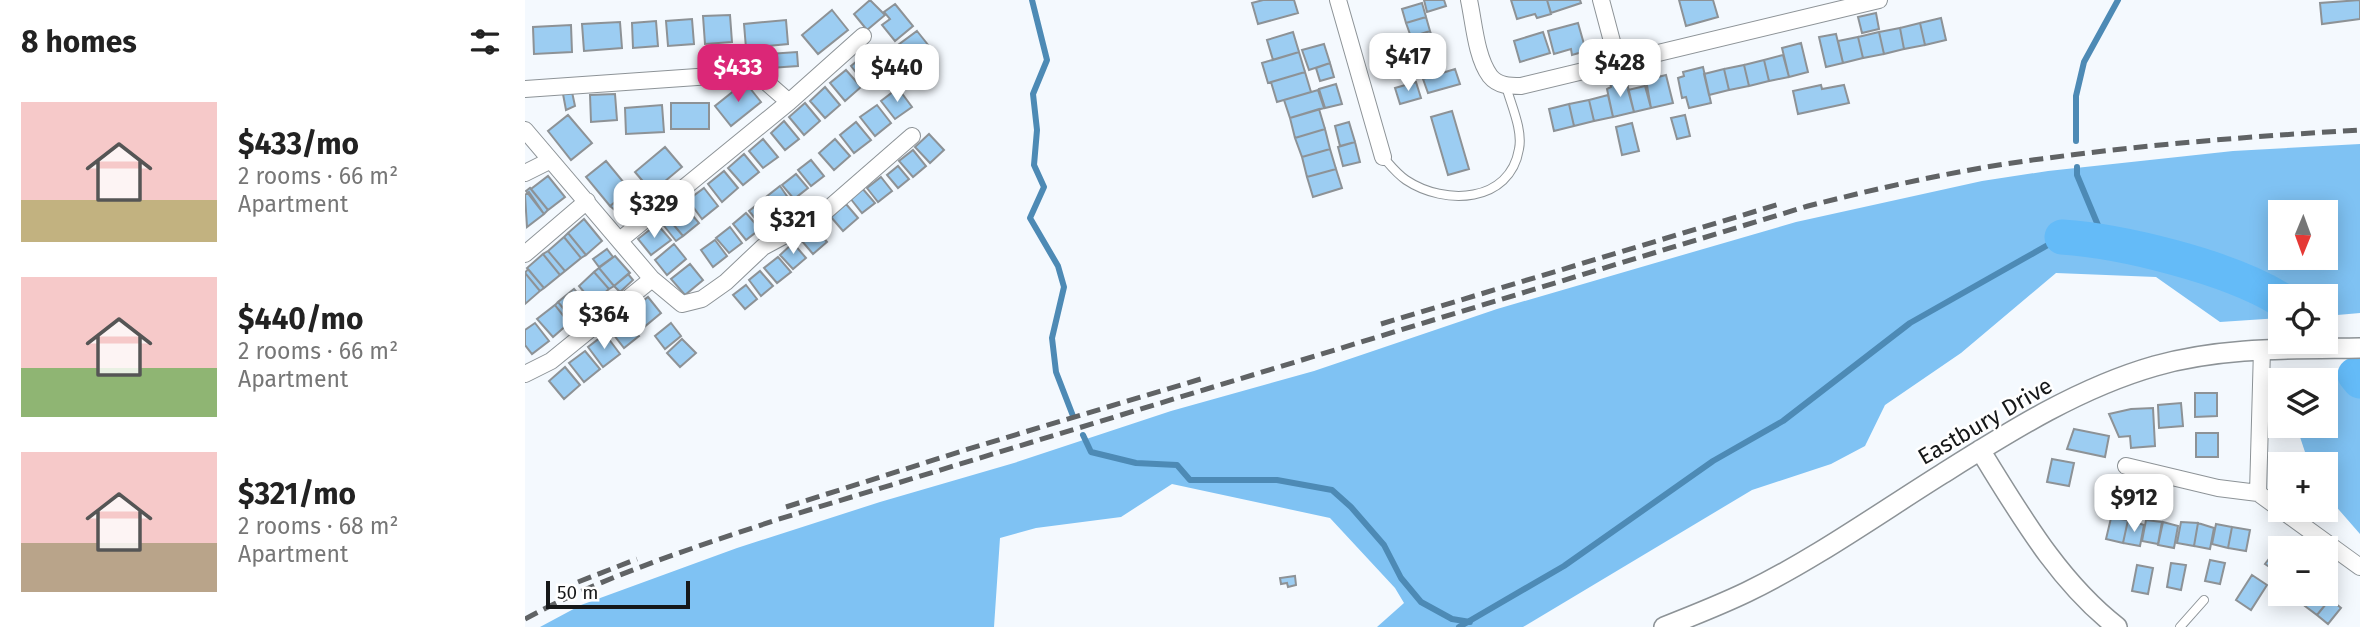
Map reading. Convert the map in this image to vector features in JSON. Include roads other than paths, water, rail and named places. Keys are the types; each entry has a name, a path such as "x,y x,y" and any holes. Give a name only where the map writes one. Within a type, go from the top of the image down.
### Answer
{"street":[{"path":"1338,0 1383,157"},
{"path":"1469,0 1482,57 1491,77 1506,86 1521,86 1618,64 1879,0"},
{"path":"1601,0 1618,64"},
{"path":"620,240 789,102 863,36"},
{"path":"525,89 740,74 765,81 789,102"},
{"path":"525,130 652,279 682,304 702,299 726,282 763,247 819,217 912,136"},
{"path":"525,173 549,161"},
{"path":"525,254 587,201"},
{"path":"525,374 551,362 652,279"},
{"name":"Eastbury Drive","path":"1664,627 1769,580 1980,450 2099,386 2154,366 2205,355 2262,349 2360,348"},
{"path":"2258,493 2262,349"},
{"path":"1980,450 2043,550 2067,580 2117,627"},
{"path":"2126,466 2218,488 2258,493 2360,567"}],"lane":[{"path":"1383,157 1404,179 1439,194 1466,196 1486,193 1499,186 1514,167 1520,147 1506,86"},
{"path":"2180,627 2204,600"}],"waterway":[{"path":"1032,0 1047,60 1033,94 1037,130 1034,165 1044,187 1030,218 1058,266 1064,287 1052,338 1056,372 1073,416"},
{"path":"2076,141 2076,96 2084,62 2118,0"},
{"path":"2077,167 2077,175 2105,242"},
{"path":"1459,627 1564,566 1713,461 1783,421 1910,323 2062,237"},
{"path":"2062,237 2144,250 2204,266 2268,292"},
{"path":"2355,375 2360,381"},
{"path":"1083,435 1091,452 1136,463 1177,465 1190,480 1277,480 1332,490 1351,507 1384,545 1401,578 1421,602 1452,619 1470,622"}],"railway":[{"path":"525,619 616,576 776,520 1808,206 1927,178 2018,162 2165,145 2360,130"},
{"path":"1381,324 1783,203"},
{"path":"786,507 1204,378"},
{"path":"578,582 637,559"}]}
